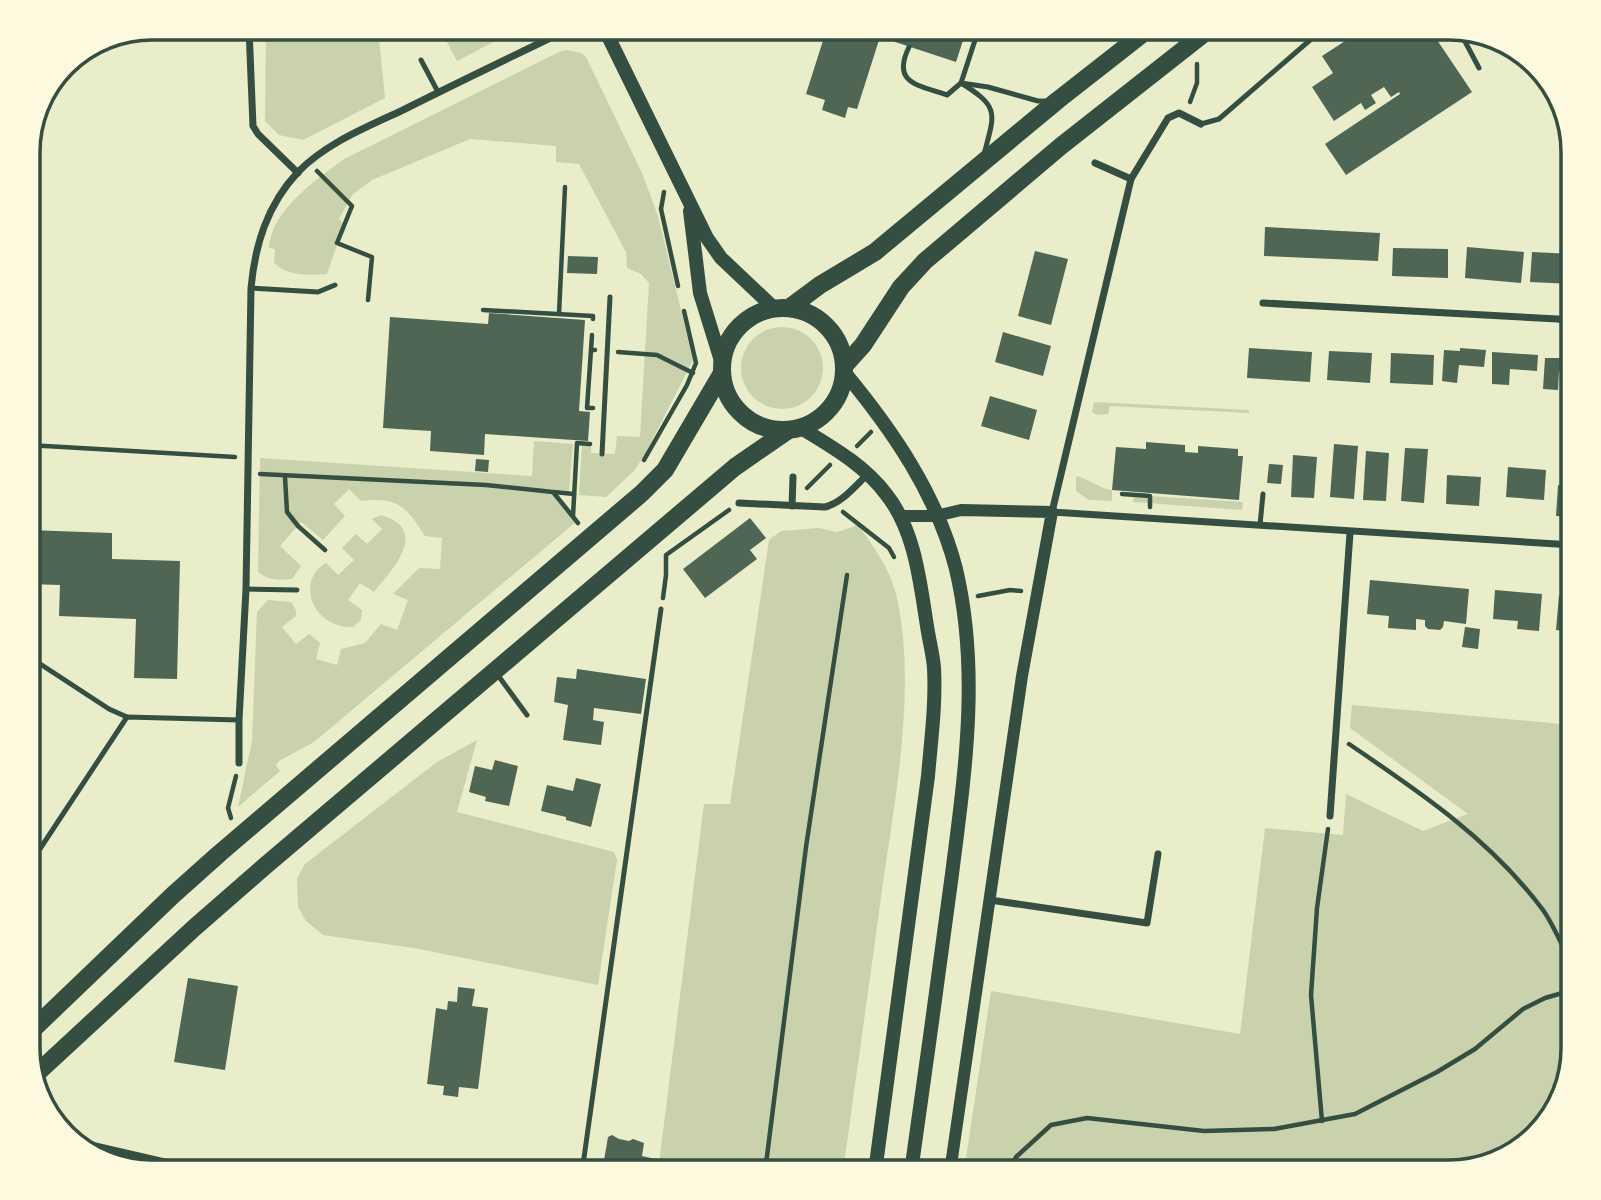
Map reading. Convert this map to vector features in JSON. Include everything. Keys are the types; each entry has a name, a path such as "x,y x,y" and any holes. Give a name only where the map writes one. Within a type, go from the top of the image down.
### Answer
{"main road":[{"path":"42,1069 205,919 735,467 794,430 818,420 832,407 841,391 845,369 840,344 828,326 810,313 782,308 721,258 707,238 610,40"},
{"path":"40,1022 173,895 590,538 665,470 722,368 727,344 738,327 754,316 782,308 875,253 1058,100 1135,40"},
{"path":"845,369 901,287 925,261 1060,146 1196,40"},
{"path":"688,200 700,293 722,368 725,388 732,403 756,425 771,430 794,430 847,456 868,474 887,494 900,516 921,581 934,667 933,715 905,958 877,1160"},
{"path":"845,369 905,452 936,516 955,568 969,648 968,744 913,1160"}],"street":[{"path":"249,40 253,126 298,173"},
{"path":"239,762 246,589 251,288 261,230 278,198 298,173 341,141 546,40"},
{"path":"952,1160 1036,592 1052,512 1131,179 1168,118 1179,113 1201,124"},
{"path":"1095,163 1131,179"},
{"path":"1263,303 1561,320"},
{"path":"739,503 825,507 834,505 868,474"},
{"path":"792,506 793,477"},
{"path":"900,516 936,516 961,510 1052,512 1561,544"},
{"path":"1329,816 1350,533"},
{"path":"990,900 1147,923 1158,854"},
{"path":"110,1152 150,1160"}],"lane":[{"path":"909,47 903,67 904,75 911,82 947,95 961,83 975,40"},
{"path":"1201,124 1219,119 1310,40"},
{"path":"1465,41 1479,68"},
{"path":"421,60 438,92"},
{"path":"961,83 988,87 1038,102 1058,100"},
{"path":"961,83 990,105 992,115 992,127 976,169"},
{"path":"251,288 317,292 335,285"},
{"path":"602,454 610,297"},
{"path":"1260,525 1263,494"},
{"path":"246,589 297,590"},
{"path":"584,1160 662,609"},
{"path":"40,664 109,709 127,717 239,720"},
{"path":"495,671 527,715"},
{"path":"40,849 127,717"}],"path":[{"path":"1179,113 1193,99 1197,83 1196,62 1188,46"},
{"path":"669,162 661,209 680,295"},
{"path":"309,163 352,206 337,243 372,257 368,300"},
{"path":"559,314 565,187"},
{"path":"640,468 696,363 683,306"},
{"path":"483,310 593,316 587,408 593,408 592,420"},
{"path":"591,350 657,355 693,373"},
{"path":"792,506 826,467 847,456 883,419"},
{"path":"573,516 577,443 590,444 591,432"},
{"path":"40,446 248,458 261,476 447,483 574,494"},
{"path":"285,477 287,512 298,526 325,550"},
{"path":"553,492 590,538"},
{"path":"1122,494 1150,496 1149,518"},
{"path":"658,561 739,503"},
{"path":"834,505 889,548 896,560"},
{"path":"662,609 666,555"},
{"path":"767,1160 806,847 847,575"},
{"path":"961,599 1010,590 1036,592"},
{"path":"1336,736 1414,788 1479,840 1511,871 1544,913 1561,945"},
{"path":"236,840 228,808 239,762"},
{"path":"1322,1121 1311,995 1317,908 1329,816"},
{"path":"1014,1160 1051,1125 1087,1118 1204,1131 1274,1129 1355,1114 1437,1072 1475,1049 1524,1009 1561,993"}],"green space":[{"path":"266,40 379,40 385,98 303,140 279,135 265,121"},
{"path":"446,40 497,40 457,61"},
{"path":"566,50 581,53 586,57 642,173 658,216 693,360 644,456 634,471 606,497 579,495 582,445 591,446 591,453 615,454 617,436 640,437 649,283 641,274 627,268 626,252 579,164 556,162 556,146 470,139 372,180 352,195 339,219 344,224 327,274 286,271 274,263 275,249 269,248 272,234 286,209 308,186 344,159"},
{"path":"782,327 798,330 811,339 820,352 823,368 820,384 811,397 798,406 782,409 766,406 753,397 744,384 741,368 744,352 753,339 766,330"},
{"path":"1094,402 1249,410 1249,413 1110,406 1108,414 1097,415 1092,412"},
{"path":"534,441 573,444 569,491 550,489 577,521 314,742 279,761 276,765 280,771 238,807 252,741 257,612 268,600 291,602 296,616 282,627 296,644 309,634 320,643 316,659 337,665 341,649 365,643 381,624 397,630 408,600 393,594 419,568 440,569 442,538 425,536 412,517 400,506 392,502 361,501 349,489 334,504 345,516 323,540 301,522 280,546 301,566 292,579 266,577 258,572 260,458 532,476"},
{"path":"1076,476 1112,490 1112,501 1089,500 1076,491"},
{"path":"1134,495 1243,502 1242,510 1133,502"},
{"path":"381,515 396,522 404,530 406,540 403,551 374,592 360,583 348,600 362,610 361,620 353,627 339,626 319,612 310,592 311,581 316,571 326,563 338,575 354,560 342,548 356,534 367,544 382,529 372,519"},
{"path":"858,525 885,566 896,594 905,664 905,701 898,775 845,1160 660,1160 704,804 730,804 769,540 781,531 819,528 837,532"},
{"path":"1352,705 1561,724 1561,1048 1555,1084 1538,1116 1511,1141 1478,1156 1463,1159 966,1160 991,991 1240,1034 1265,828 1343,835 1346,794 1423,831 1468,814 1350,728"},
{"path":"477,740 457,812 614,852 617,860 598,985 414,948 323,935 306,921 298,907 297,878 305,864 437,762"}],"building":[{"path":"823,40 879,40 857,109 848,107 845,118 822,110 825,100 806,94"},
{"path":"889,40 963,40 956,62"},
{"path":"1347,40 1437,40 1472,92 1346,175 1325,144 1400,94 1399,92 1391,97 1384,87 1371,95 1376,103 1365,110 1361,103 1334,121 1312,87 1333,73 1322,56"},
{"path":"1265,227 1380,233 1378,261 1264,256"},
{"path":"1467,247 1524,252 1521,283 1465,278"},
{"path":"1393,248 1448,249 1448,278 1392,276"},
{"path":"1035,251 1068,259 1051,325 1018,316"},
{"path":"1532,252 1561,253 1561,283 1530,282"},
{"path":"568,256 598,257 597,274 567,273"},
{"path":"489,313 585,320 579,411 590,412 588,441 485,434 484,455 430,451 431,431 383,428 390,317 488,324"},
{"path":"1003,332 1051,346 1043,376 995,362"},
{"path":"1249,348 1312,352 1310,382 1247,378"},
{"path":"1460,348 1486,350 1484,367 1459,365 1457,383 1442,381 1444,350 1460,351"},
{"path":"1329,351 1372,353 1370,383 1327,380"},
{"path":"1492,352 1538,355 1537,371 1510,369 1509,385 1492,384"},
{"path":"1391,353 1434,355 1433,385 1390,383"},
{"path":"1561,355 1558,390 1543,389 1545,358 1560,358"},
{"path":"990,396 1037,410 1029,440 981,426"},
{"path":"1146,442 1185,445 1185,452 1198,453 1198,446 1238,449 1238,456 1243,456 1239,500 1112,490 1116,447 1146,449"},
{"path":"1334,444 1358,446 1354,499 1330,497"},
{"path":"1405,448 1428,449 1424,503 1401,501"},
{"path":"1366,451 1389,453 1386,501 1363,500"},
{"path":"1293,455 1317,457 1314,498 1291,497"},
{"path":"476,459 489,460 488,472 475,471"},
{"path":"1269,464 1283,465 1281,484 1267,483"},
{"path":"1508,467 1546,470 1544,500 1506,497"},
{"path":"1447,475 1481,477 1479,506 1446,504"},
{"path":"1558,485 1561,485 1561,516 1556,516"},
{"path":"750,518 766,538 750,550 757,559 705,598 683,569"},
{"path":"40,530 112,533 112,559 180,561 177,679 134,678 136,619 59,616 60,585 40,584"},
{"path":"1370,580 1469,589 1466,624 1444,621 1440,630 1428,629 1425,620 1416,619 1416,630 1388,628 1389,616 1367,614"},
{"path":"1495,590 1542,594 1539,631 1517,629 1518,621 1493,619"},
{"path":"1559,595 1561,595 1561,631 1556,630"},
{"path":"1465,627 1480,629 1478,649 1462,647"},
{"path":"577,669 646,679 641,714 594,708 593,720 604,722 601,745 563,740 568,705 554,702 557,677 576,679"},
{"path":"495,760 518,766 509,806 485,801 486,797 469,792 475,766 492,770"},
{"path":"576,778 601,784 591,827 541,811 547,785 573,791"},
{"path":"188,978 238,986 225,1070 174,1062"},
{"path":"458,987 475,989 472,1006 488,1008 478,1089 459,1087 458,1097 443,1095 444,1086 427,1084 436,1008 447,1010 448,1001 457,1002"},
{"path":"612,1135 619,1139 633,1139 644,1143 642,1156 655,1160 604,1160 608,1137"}]}
